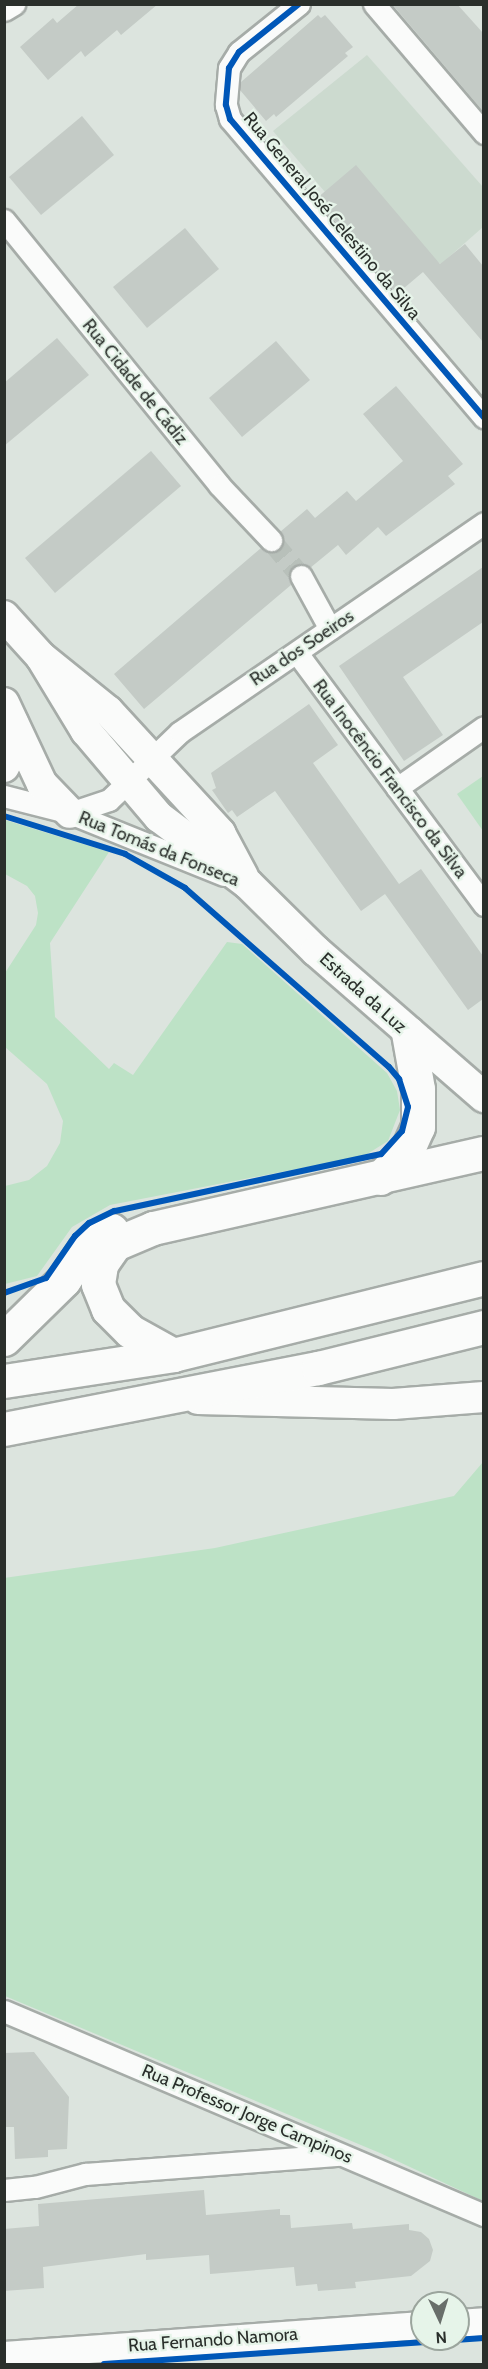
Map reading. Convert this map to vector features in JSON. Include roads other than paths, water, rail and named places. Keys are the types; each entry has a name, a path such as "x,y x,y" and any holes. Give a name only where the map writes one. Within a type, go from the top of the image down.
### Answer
{"highway":[{"path":"380,1178 408,1149 417,1127 418,1089 408,1033"},
{"path":"173,1355 130,1331 108,1309 98,1284 100,1264 115,1244 153,1228 483,1154"},
{"path":"4,1339 30,1317 96,1238 122,1227 153,1228"},
{"path":"4,1381 173,1355 483,1278"},
{"path":"4,1429 318,1368 483,1327"}],"main road":[{"name":"Estrada da Luz","path":"4,616 41,657 108,711 220,833 248,884"},
{"name":"Estrada da Luz","path":"41,657 86,731 159,817 248,884 408,1033 483,1097"},
{"path":"4,767 13,749 9,711"},
{"path":"9,711 42,784 70,813"},
{"path":"162,1398 393,1404 483,1397"}],"street":[{"path":"4,10 14,4"},
{"name":"Rua General José Celestino da Silva","path":"299,4 239,52 229,68 225,95 230,118 483,417"},
{"path":"374,4 483,133"},
{"name":"Rua Cidade de Cádiz","path":"4,220 219,485 271,540"},
{"name":"Rua dos Soeiros","path":"128,782 180,732 483,523"},
{"path":"301,576 330,629"},
{"name":"Rua Inocêncio Francisco da Silva","path":"297,653 483,905"},
{"path":"398,788 483,727"},
{"name":"Rua Tomás da Fonseca","path":"70,813 109,800 128,782"},
{"name":"Rua Tomás da Fonseca","path":"4,796 70,813 248,884"},
{"name":"Rua Professor Jorge Campinos","path":"7,2013 483,2215"},
{"path":"4,2190 35,2187 85,2174 343,2155"},
{"name":"Rua Fernando Namora","path":"4,2355 410,2326"}],"tunnel":[{"path":"271,540 301,576"}]}
